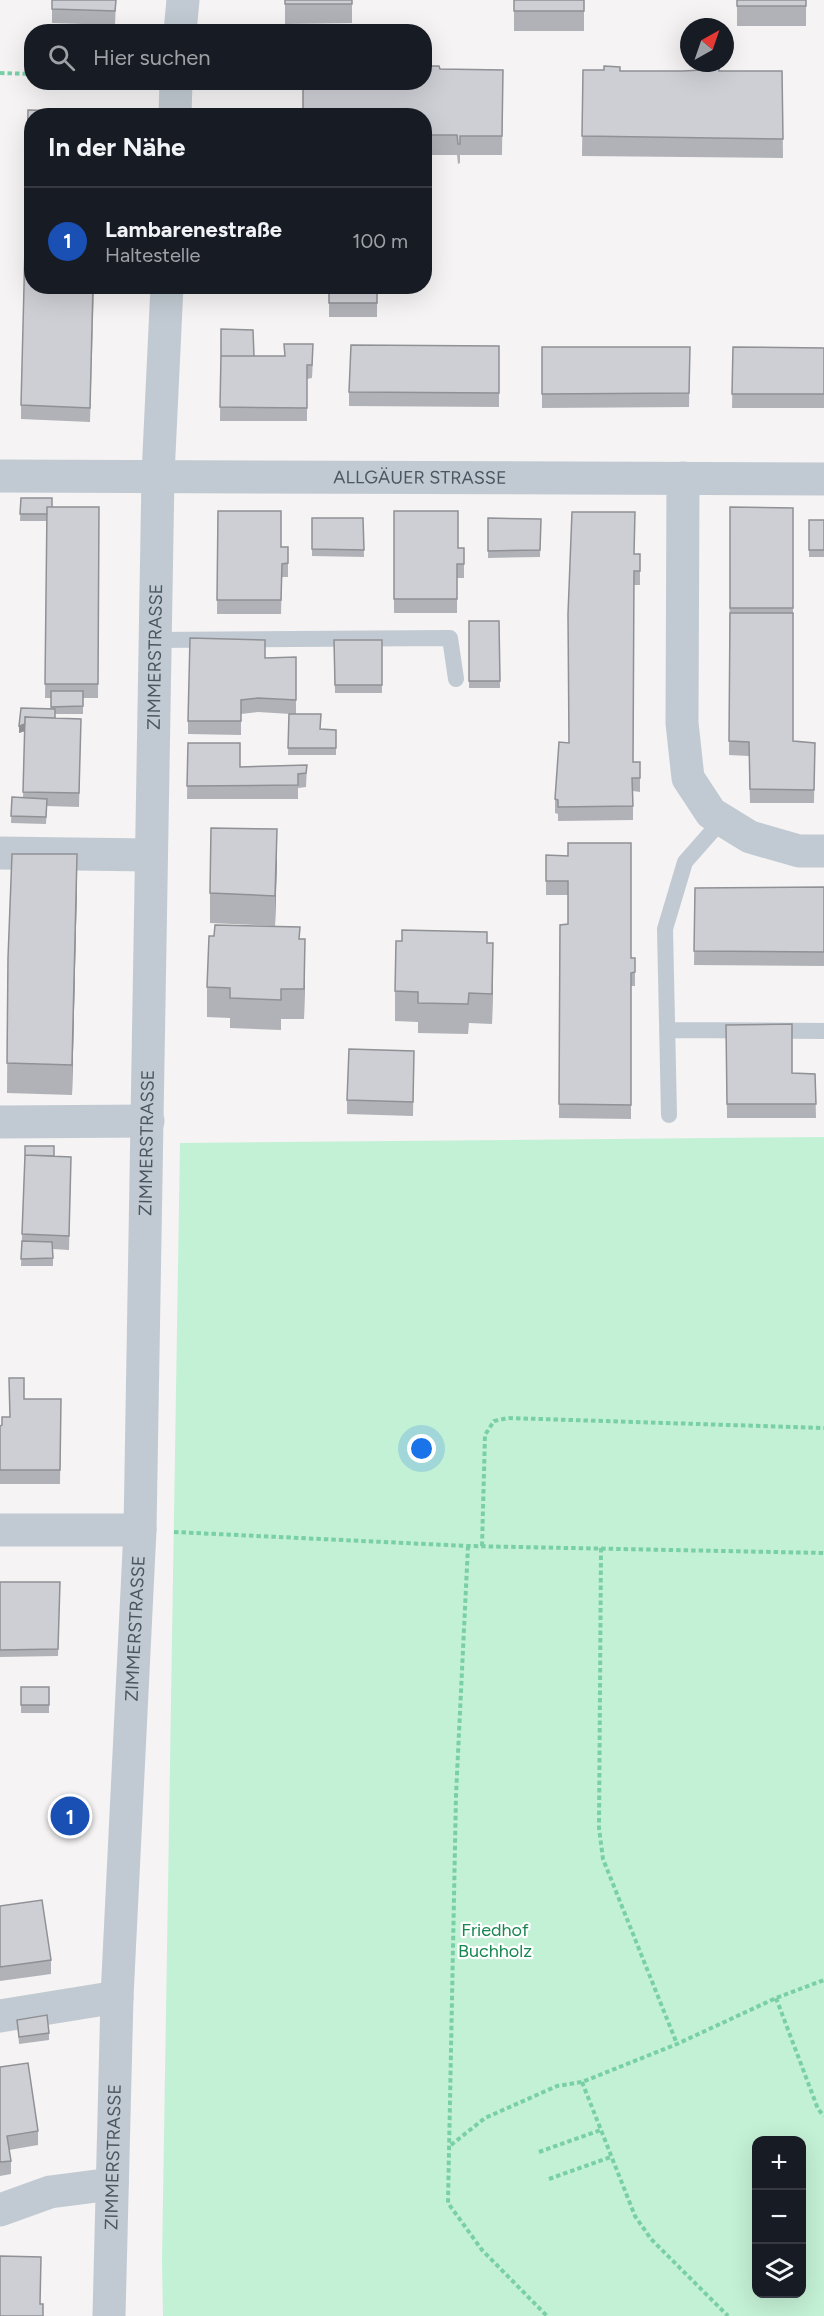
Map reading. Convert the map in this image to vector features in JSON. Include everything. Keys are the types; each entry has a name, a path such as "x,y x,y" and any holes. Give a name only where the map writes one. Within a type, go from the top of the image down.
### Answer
{"street":[{"path":"181,24 183,0"},
{"path":"175,108 176,90"},
{"name":"ZIMMERSTRASSE","path":"109,2316 117,1997 140,1530 154,640 158,475 167,294"},
{"name":"ALLGÄUER STRASSE","path":"0,476 824,479"},
{"path":"683,477 682,723 688,778 711,813 750,837 799,851 824,851"},
{"path":"0,853 150,855"},
{"path":"0,1122 148,1121"},
{"path":"0,1530 140,1530"},
{"path":"0,2016 117,1997"},
{"path":"0,2210 50,2192 112,2184"}],"lane":[{"path":"154,640 450,638 456,679"},
{"path":"669,1115 665,929 684,862 722,820"},
{"path":"667,1030 824,1031"}],"path":[{"path":"0,73 24,74"},
{"path":"482,1546 485,1435 494,1421 508,1418 824,1428"},
{"path":"140,1530 468,1546 824,1552"},
{"path":"468,1546 456,1795 448,2203 482,2250 547,2316"},
{"path":"601,1548 599,1828 603,1859 677,2044"},
{"path":"450,2146 484,2118 557,2086 582,2082 677,2044 776,1998 824,1980"},
{"path":"776,1998 818,2109 824,2116"},
{"path":"582,2082 634,2216 651,2239 728,2316"},
{"path":"539,2152 601,2130"},
{"path":"549,2179 611,2157"}],"green space":[{"name":"Friedhof Buchholz","path":"824,1137 824,2316 163,2316 180,1143"}],"building":[{"path":"52,0 116,0 115,11 52,9"},
{"path":"285,0 352,0 352,4 285,4"},
{"path":"514,0 584,0 584,11 514,11"},
{"path":"737,0 806,0 806,6 737,6"},
{"path":"432,66 439,66 440,69 503,70 502,136 460,136 460,144 458,144 457,135 432,135 432,108 303,108 303,90 432,90"},
{"path":"604,66 620,67 620,71 782,71 783,139 582,136 583,70 604,70"},
{"path":"24,286 24,294 93,294 90,408 21,405"},
{"path":"329,294 377,294 377,303 329,303"},
{"path":"221,329 253,330 254,356 221,356"},
{"path":"284,344 313,344 312,365 307,365 307,408 220,407 221,356 285,356"},
{"path":"351,345 499,346 499,393 349,392"},
{"path":"542,347 690,347 689,393 542,394"},
{"path":"733,347 824,348 824,394 732,394"},
{"path":"21,498 52,498 52,507 47,507 47,514 20,514"},
{"path":"47,507 99,507 98,684 45,684"},
{"path":"730,507 793,508 793,608 730,608"},
{"path":"218,511 281,511 281,547 288,547 288,563 282,564 281,600 217,600"},
{"path":"394,511 458,511 458,548 464,548 464,564 457,564 457,599 394,599"},
{"path":"572,512 635,512 634,554 640,554 640,571 634,571 633,762 640,762 640,778 632,778 633,806 558,807 558,800 555,799 559,742 569,743 568,614"},
{"path":"312,518 363,518 364,550 312,549"},
{"path":"488,518 541,519 540,550 488,551"},
{"path":"809,520 824,520 824,550 809,550"},
{"path":"730,613 793,613 793,741 815,743 814,790 750,789 749,742 729,741"},
{"path":"469,621 499,621 500,681 469,681"},
{"path":"190,638 265,640 265,658 296,657 296,700 258,698 241,700 241,721 188,721"},
{"path":"334,640 382,640 382,685 335,685"},
{"path":"51,691 83,691 83,706 51,707"},
{"path":"21,708 55,709 55,718 25,717 25,724 19,726"},
{"path":"289,714 321,714 320,729 336,730 336,748 288,748"},
{"path":"25,717 81,719 79,793 23,792"},
{"path":"188,743 240,743 240,767 307,765 306,773 298,774 298,785 187,786"},
{"path":"12,797 47,799 46,817 11,816"},
{"path":"211,828 277,829 275,896 210,893"},
{"path":"568,843 631,843 631,958 635,958 635,972 631,973 631,1105 559,1104 560,925 568,924 568,881 546,881 546,855 568,856"},
{"path":"12,854 77,854 72,1065 7,1063"},
{"path":"824,887 824,952 694,951 695,888"},
{"path":"215,925 300,927 299,939 305,939 304,989 281,989 281,1000 230,998 230,988 207,987 209,936 214,936"},
{"path":"402,930 487,932 487,943 493,943 492,994 469,993 468,1004 418,1003 418,992 395,991 396,941 402,941"},
{"path":"792,1024 792,1073 815,1074 816,1104 727,1104 726,1025"},
{"path":"349,1049 414,1051 413,1102 347,1100"},
{"path":"25,1146 54,1146 54,1156 25,1155"},
{"path":"25,1155 71,1157 69,1236 22,1234"},
{"path":"22,1241 52,1242 53,1258 21,1259"},
{"path":"9,1378 24,1378 24,1399 61,1399 60,1470 0,1470 0,1426 2,1417 10,1417"},
{"path":"0,1582 60,1582 58,1649 0,1650"},
{"path":"21,1687 49,1687 49,1705 21,1705"},
{"path":"42,1900 51,1960 0,1967 0,1906"},
{"path":"47,2015 49,2033 19,2037 17,2020"},
{"path":"28,2063 38,2131 7,2136 11,2161 0,2162 0,2067"},
{"path":"0,2256 41,2257 40,2304 43,2304 43,2316 0,2316"}],"place":[{"name":"Lambarenestraße","path":"70,1816"}]}
